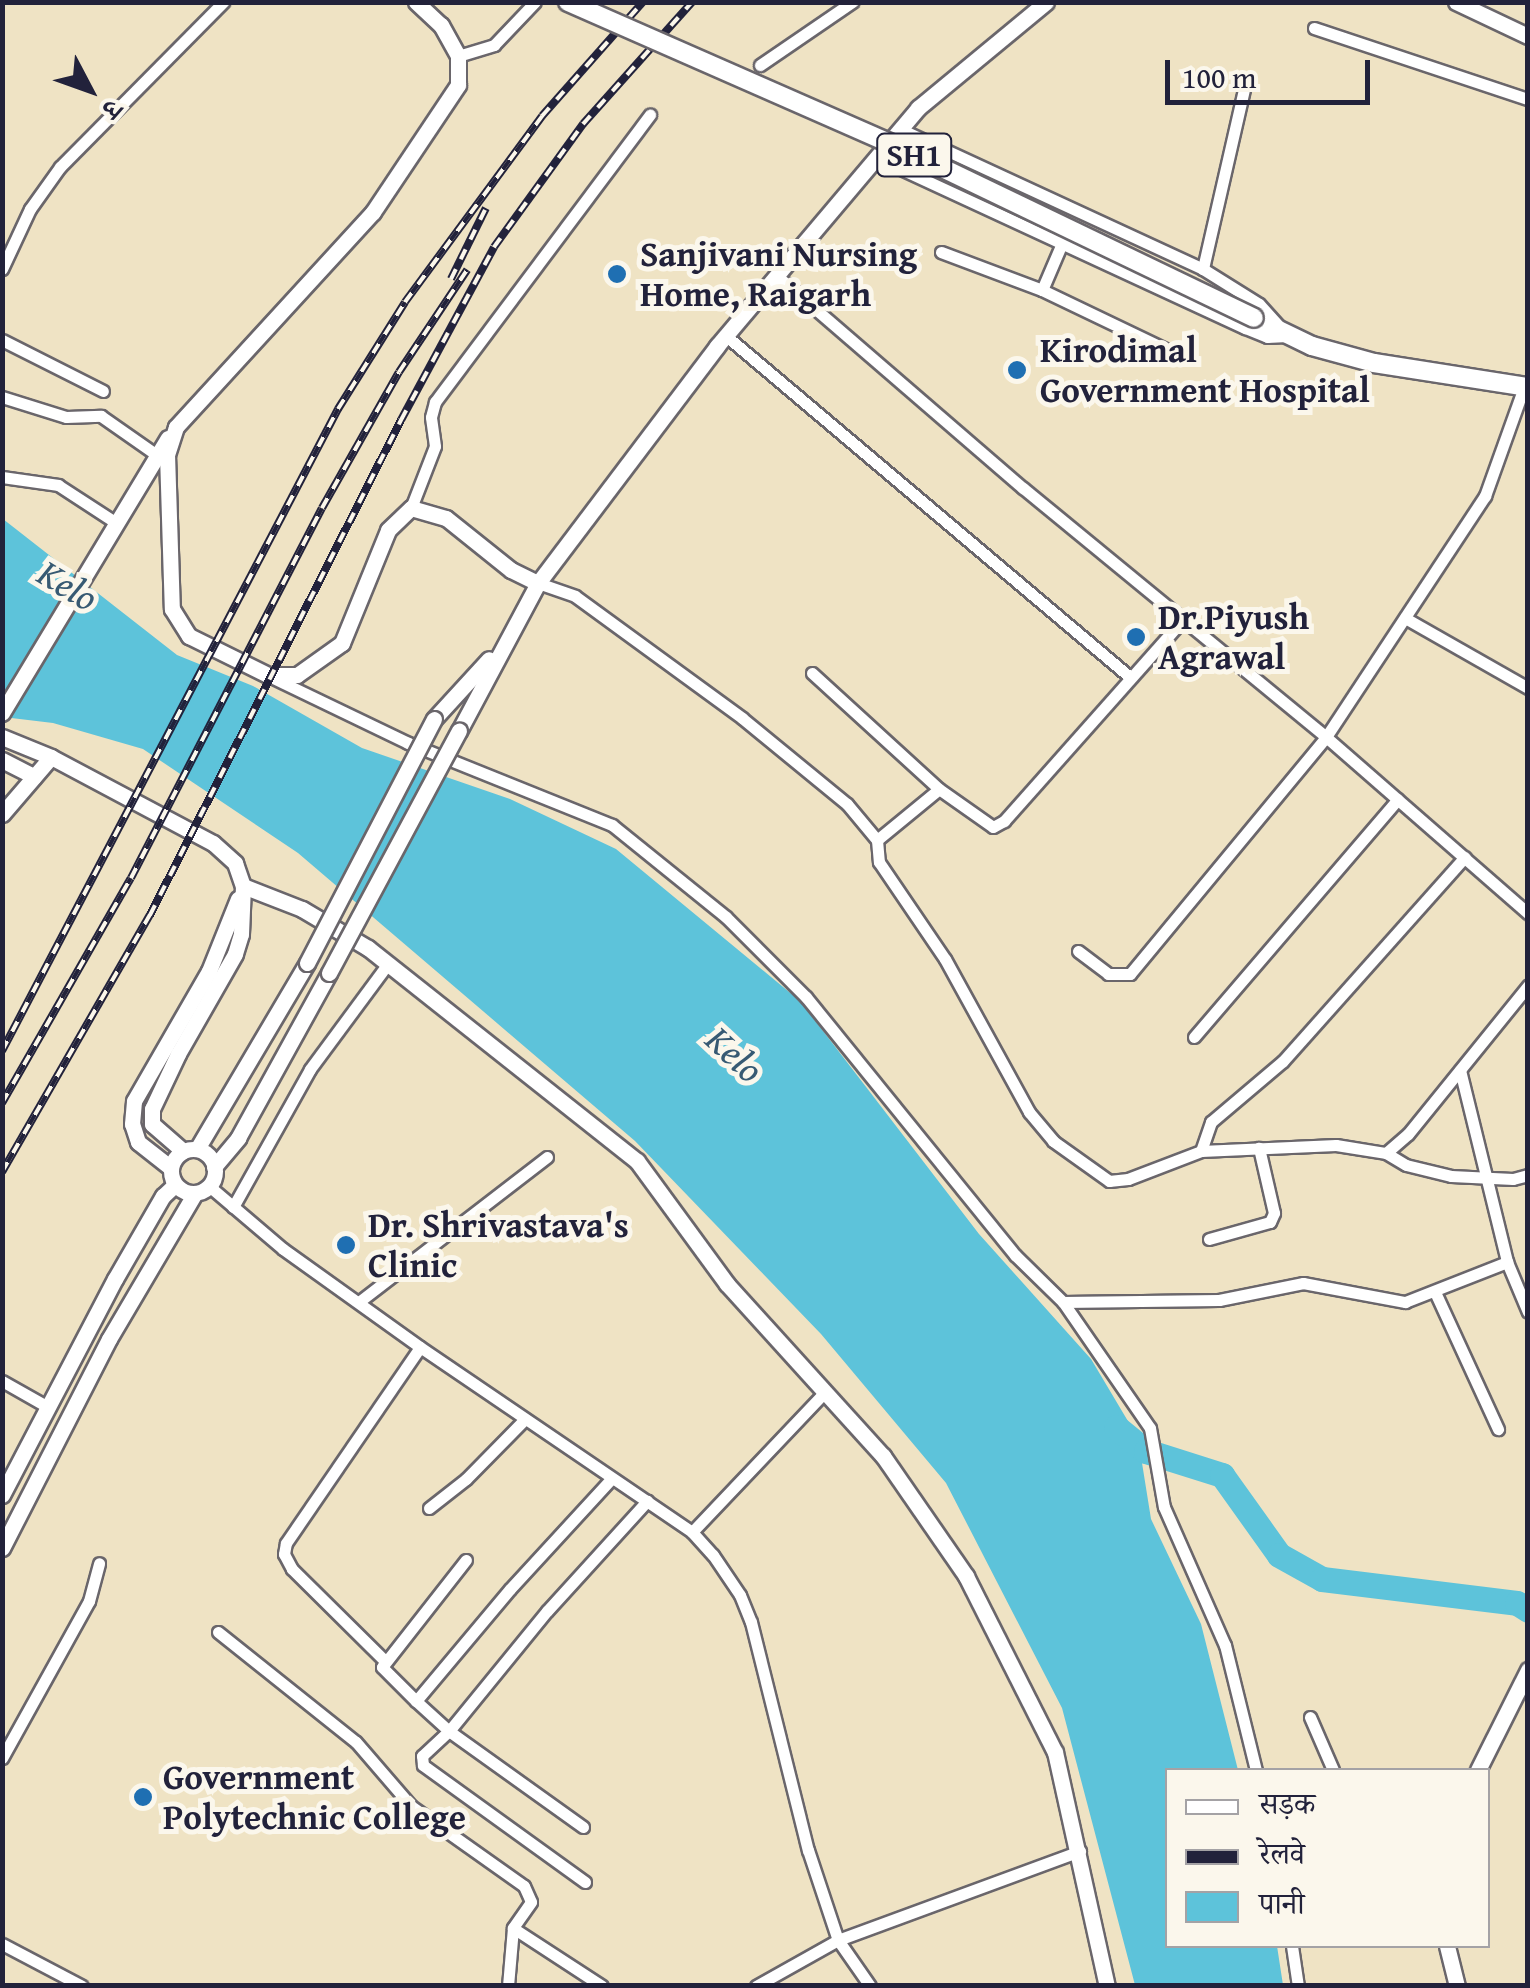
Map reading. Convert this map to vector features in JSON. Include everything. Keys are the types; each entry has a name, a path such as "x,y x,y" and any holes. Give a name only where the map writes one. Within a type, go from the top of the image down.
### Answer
{"main road":[{"name":"SH1","path":"568,2 922,158 1286,336 1374,363 1526,387"}],"street":[{"path":"2,269 30,209 60,167 223,2"},
{"path":"2,713 176,427 373,212 458,85 458,56 441,25 416,2"},
{"path":"458,56 494,45 535,2"},
{"path":"760,65 852,2"},
{"path":"2,1548 109,1339 214,1167 238,1138 459,731 500,646 538,584 725,335 874,157 928,99 1046,2"},
{"path":"1456,2 1528,36"},
{"path":"1314,28 1528,99"},
{"path":"1202,270 1245,85"},
{"path":"268,675 297,676 342,644 388,530 411,508 435,446 435,402 650,115"},
{"path":"900,129 1202,270 1258,304 1286,336"},
{"path":"874,157 1245,328 1267,337 1286,336"},
{"path":"1042,290 1062,243"},
{"path":"941,252 1042,290 1165,349"},
{"path":"776,275 1022,488 1326,737 1528,913"},
{"path":"725,335 1132,678"},
{"path":"2,340 103,391"},
{"path":"1078,951 1108,974 1130,974 1326,737 1484,496 1526,387"},
{"path":"2,396 66,418 101,416 157,455"},
{"path":"176,427 167,454 172,609 189,636 408,743 612,825 726,918 806,997 1015,1255 1063,1302 1150,1428 1164,1508 1225,1645 1256,1768"},
{"path":"2,478 58,485 115,522"},
{"path":"411,508 446,518 511,570 575,596 742,718 847,804 877,840 879,862 945,959 1029,1112 1052,1141 1109,1181 1128,1179 1201,1151 1336,1145 1386,1153 1406,1164 1486,1180 1528,1175"},
{"path":"812,673 939,788 993,827 999,826 1184,617"},
{"path":"1404,618 1528,688"},
{"path":"171,1168 190,1150 307,963 434,719 500,646"},
{"path":"2,738 51,756 213,843 235,862 243,886 242,934 236,954 178,1054 152,1109 152,1124 190,1150 206,1154 214,1167"},
{"path":"2,814 51,756"},
{"path":"2,760 34,776"},
{"path":"877,840 939,788"},
{"path":"1194,1037 1398,799"},
{"path":"1201,1151 1211,1122 1283,1061 1465,857"},
{"path":"243,886 302,909 386,965 637,1161 727,1284 883,1456 966,1576 1055,1752 1107,1986"},
{"path":"175,1184 171,1168 138,1142 132,1124 134,1100 209,970 243,886"},
{"path":"233,1206 310,1069 386,965"},
{"path":"1386,1153 1408,1134 1528,986"},
{"path":"1460,1070 1507,1262 1528,1312"},
{"path":"1209,1239 1270,1222 1274,1213 1259,1148"},
{"path":"360,1301 548,1157"},
{"path":"175,1184 202,1190 233,1206 283,1248 420,1347 692,1532 740,1595 751,1622 808,1850 838,1940 870,1986"},
{"path":"2,1495 115,1278 163,1196 175,1184"},
{"path":"1063,1302 1219,1300 1304,1283 1405,1302 1507,1262"},
{"path":"1435,1292 1498,1429"},
{"path":"385,1661 308,1586 284,1554 286,1543 420,1347"},
{"path":"2,1382 48,1407"},
{"path":"692,1532 824,1393"},
{"path":"430,1508 466,1480 525,1420"},
{"path":"416,1702 510,1589 611,1478"},
{"path":"585,1882 423,1765 422,1756 449,1731 547,1611 647,1501"},
{"path":"466,1560 385,1661 385,1674 449,1731 583,1827"},
{"path":"2,1758 89,1601 98,1563"},
{"path":"218,1632 356,1742 411,1806 524,1886 531,1902 513,1928 508,1986"},
{"path":"1479,1768 1528,1670"},
{"path":"1310,1717 1332,1768"},
{"path":"756,1986 838,1940 1080,1851"},
{"path":"513,1928 602,1986"},
{"path":"2,1944 82,1986"},
{"path":"1292,1948 1298,1986"},
{"path":"1448,1948 1457,1986"}],"water":[{"name":"Kelo","path":"3,519 177,655 253,686 362,748 510,799 616,849 800,1001 979,1234 1091,1359 1138,1438 1151,1519 1201,1624 1237,1768 1165,1768 1165,1948 1277,1948 1283,1985 1135,1985 1062,1708 946,1483 821,1334 635,1141 298,853 143,749 53,723 3,717"}],"waterway":[{"path":"1116,1427 1146,1451 1222,1475 1279,1555 1322,1579 1517,1603 1528,1610"}],"railway":[{"path":"2,1051 338,409 405,302 542,116 643,2"},
{"path":"2,1172 150,915 401,420 494,247 583,124 692,2"},
{"path":"451,279 486,208"},
{"path":"2,1103 131,878 322,508 399,372 467,270"}],"place":[{"name":"Sanjivani Nursing Home, Raigarh","path":"617,274"},
{"name":"Kirodimal Government Hospital","path":"1017,370"},
{"name":"Dr.Piyush Agrawal","path":"1136,637"},
{"name":"Dr. Shrivastava's Clinic","path":"346,1245"},
{"name":"Government Polytechnic College","path":"143,1797"}]}
